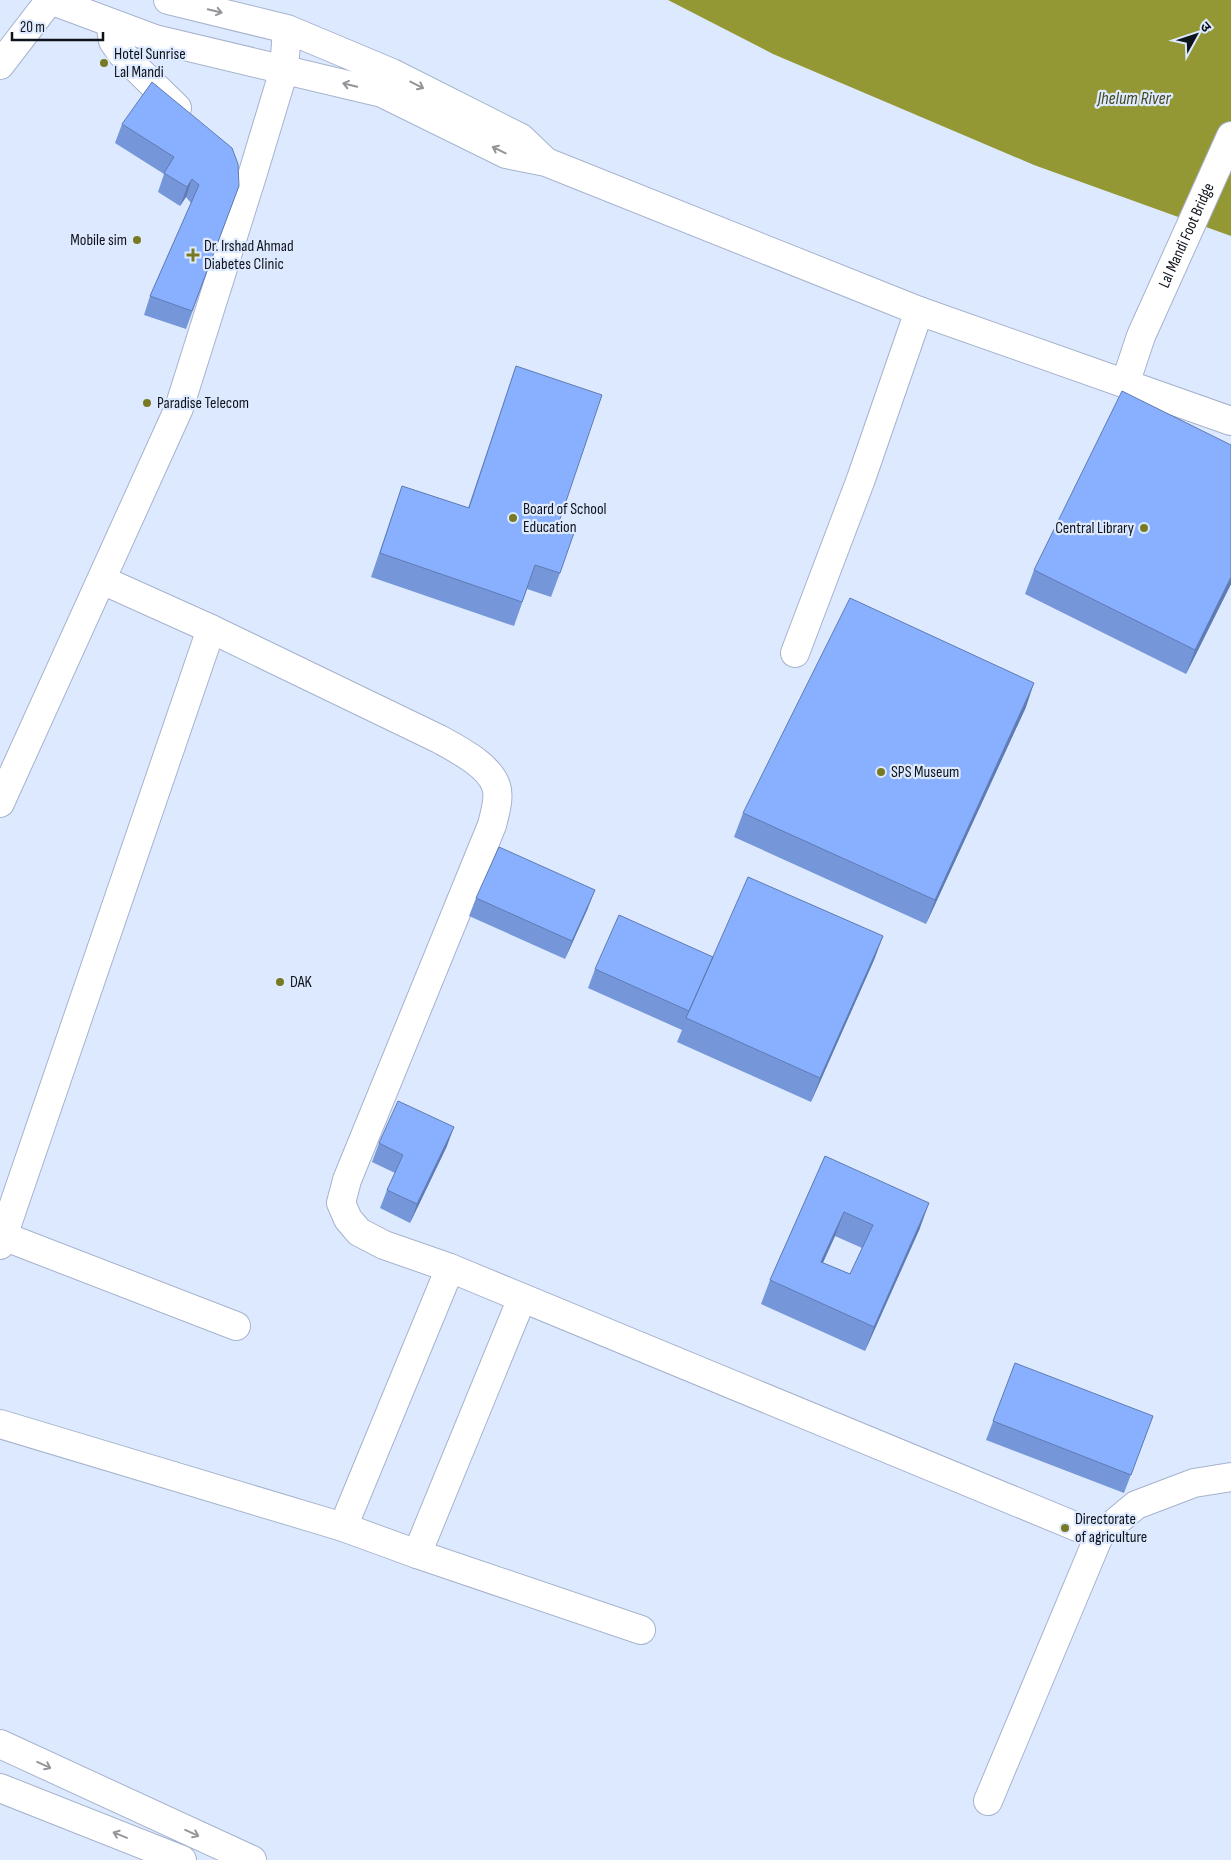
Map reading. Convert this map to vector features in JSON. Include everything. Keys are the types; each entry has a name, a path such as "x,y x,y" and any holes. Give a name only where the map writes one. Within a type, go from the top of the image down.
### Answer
{"street":[{"path":"0,65 50,0 155,40 382,93 506,154 546,162 919,311 1231,420"},
{"path":"168,0 288,29 392,73 521,138 546,162"},
{"path":"110,22 113,41 122,54 195,124"},
{"path":"3,786 102,580 179,408 284,70 288,29"},
{"name":"Lal Mandi Foot Bridge","path":"1125,384 1141,336 1231,136"},
{"path":"231,157 252,176"},
{"path":"795,653 861,480 919,311"},
{"path":"102,580 211,629 456,748 486,770 496,786 497,802 492,825 347,1180 341,1203 348,1219 359,1232 384,1245 450,1268 1099,1536"},
{"path":"211,629 3,1231 236,1326"},
{"path":"343,1527 450,1268"},
{"path":"417,1554 522,1298"},
{"path":"0,1424 343,1527 642,1630"},
{"path":"988,1801 1099,1536 1136,1505 1194,1483 1231,1478"},
{"path":"0,1744 252,1860"},
{"path":"0,1788 182,1860"}],"water":[{"name":"Jhelum River","path":"668,0 1231,0 1231,236 1034,165 773,54"}],"building":[{"path":"152,82 232,148 238,164 239,186 192,311 150,296 199,185 192,179 187,187 164,173 174,157 122,124"},
{"path":"516,366 602,395 558,525 575,530 560,573 535,565 522,602 380,553 402,486 469,508"},
{"name":"Central Library","path":"1122,391 1231,445 1231,577 1195,650 1034,570"},
{"name":"SPS Museum","path":"850,598 1034,683 935,900 743,813"},
{"path":"499,847 595,890 572,941 476,898"},
{"path":"748,877 883,936 820,1078 686,1018"},
{"path":"619,915 713,957 689,1011 595,969"},
{"path":"398,1101 454,1127 417,1204 387,1190 403,1155 379,1143"},
{"path":"825,1156 929,1203 874,1327 770,1280","holes":["844,1212 873,1225 850,1274 821,1262"]},
{"path":"1015,1363 1153,1416 1131,1475 993,1421"}],"place":[{"name":"Hotel Sunrise Lal Mandi","path":"104,63"},
{"name":"Mobile sim","path":"137,240"},
{"name":"Dr. Irshad Ahmad Diabetes Clinic","path":"193,255"},
{"name":"Paradise Telecom","path":"147,403"},
{"name":"Board of School Education","path":"513,518"},
{"name":"Central Library","path":"1144,528"},
{"name":"SPS Museum","path":"881,772"},
{"name":"DAK","path":"280,982"},
{"name":"Directorate of agriculture","path":"1065,1528"}]}
